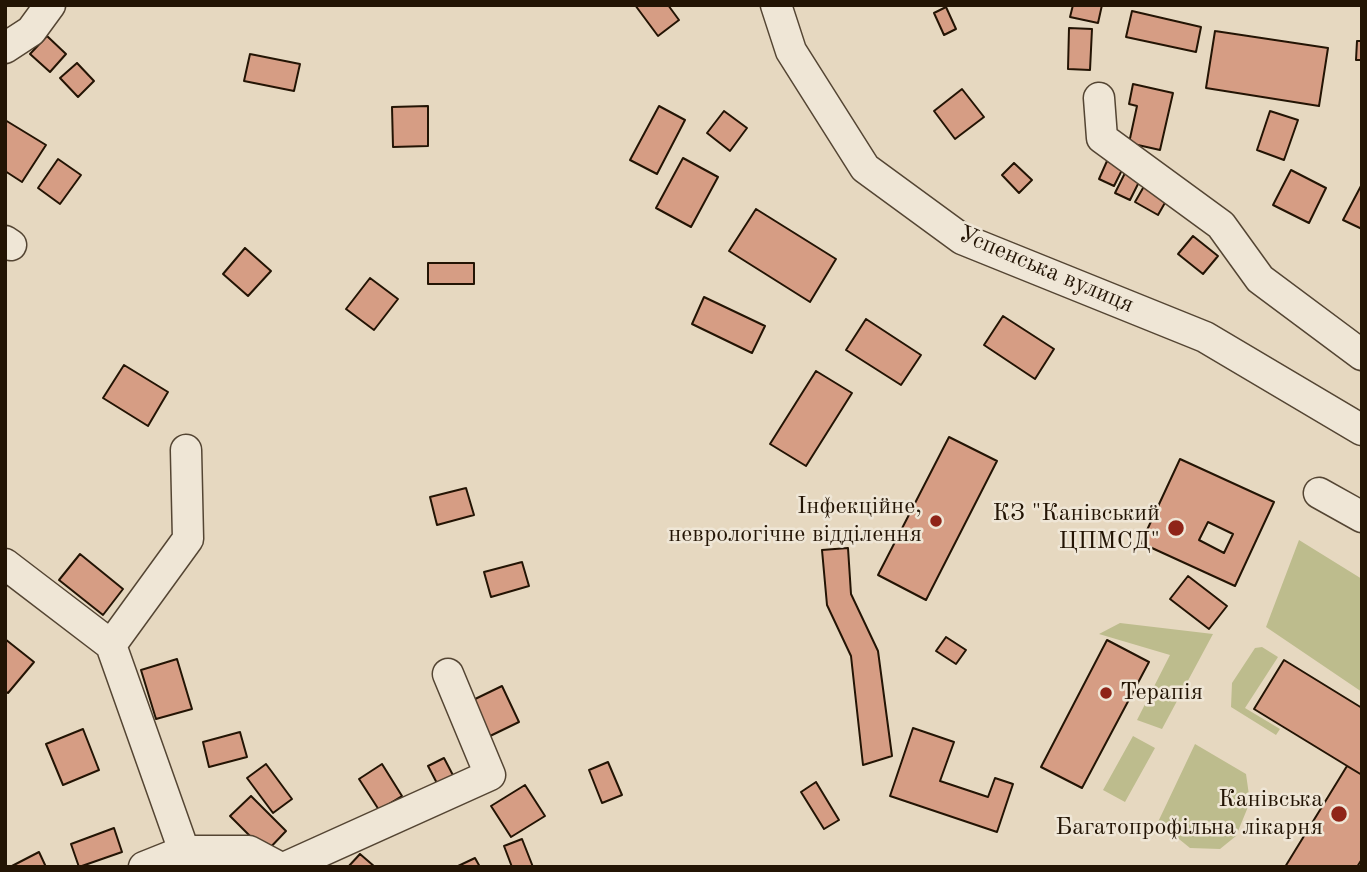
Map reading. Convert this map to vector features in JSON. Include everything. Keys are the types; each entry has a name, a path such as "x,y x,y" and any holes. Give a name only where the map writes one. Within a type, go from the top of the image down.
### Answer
{"street":[{"path":"5,48 31,31 50,5"},
{"name":"Успенська вулиця","path":"776,5 791,51 864,168 886,184 962,239 1205,337 1362,430"},
{"path":"1099,98 1102,138 1221,225 1260,279 1362,355"},
{"path":"111,645 188,539 186,450"},
{"path":"1319,493 1362,517"},
{"path":"5,564 111,645 184,850"},
{"path":"286,867 490,775 448,674"},
{"path":"144,867 184,850 249,851 279,867"}],"shaded area":[{"path":"1299,540 1362,579 1362,692 1266,627"},
{"path":"1120,623 1213,634 1162,729 1137,720 1170,655 1099,634"},
{"path":"1262,647 1278,657 1245,708 1280,729 1276,735 1231,707 1232,683 1255,648"},
{"path":"1133,736 1155,748 1125,802 1103,790"},
{"path":"1195,744 1246,774 1250,802 1236,836 1220,849 1190,848 1158,822"}],"building":[{"path":"635,5 668,5 679,20 658,36"},
{"path":"1073,5 1102,5 1098,23 1070,17"},
{"path":"946,7 956,29 944,35 934,13"},
{"path":"1132,11 1201,27 1196,52 1126,37"},
{"path":"1069,28 1092,29 1090,70 1068,69"},
{"path":"1215,31 1328,48 1319,106 1206,88"},
{"path":"47,36 66,54 50,72 30,54"},
{"path":"1357,41 1362,41 1362,60 1356,60"},
{"path":"250,54 300,64 294,91 244,81"},
{"path":"77,63 94,81 78,97 60,78"},
{"path":"1133,84 1173,93 1160,150 1129,143 1137,106 1129,104"},
{"path":"962,89 984,117 955,139 934,111"},
{"path":"428,106 428,146 393,147 392,107"},
{"path":"659,106 685,120 657,174 630,160"},
{"path":"724,111 747,128 730,151 707,133"},
{"path":"1270,111 1298,120 1284,160 1257,150"},
{"path":"5,120 46,145 22,182 5,171"},
{"path":"683,158 718,177 691,227 656,208"},
{"path":"58,159 81,175 60,204 38,188"},
{"path":"1107,161 1123,168 1114,186 1099,179"},
{"path":"1014,163 1032,180 1019,193 1002,175"},
{"path":"1127,169 1142,176 1130,200 1115,193"},
{"path":"1291,170 1326,188 1309,223 1273,205"},
{"path":"1147,181 1170,194 1158,215 1135,202"},
{"path":"1362,184 1362,229 1343,220"},
{"path":"756,209 836,259 810,302 729,251"},
{"path":"1193,236 1218,256 1203,274 1178,254"},
{"path":"245,248 271,271 248,296 223,274"},
{"path":"428,263 474,263 474,284 428,284"},
{"path":"370,278 398,299 374,330 346,309"},
{"path":"704,297 765,326 752,353 692,324"},
{"path":"1003,316 1054,349 1035,379 984,345"},
{"path":"866,319 921,355 901,385 846,350"},
{"path":"124,365 168,392 148,426 103,398"},
{"path":"816,371 852,393 806,466 770,444"},
{"name":"Інфекційне, неврологічне відділення","path":"949,437 997,461 926,600 878,575"},
{"name":"КЗ \"Канівський ЦПМСД\"","path":"1180,459 1274,502 1235,586 1141,543","holes":["1208,522 1233,534 1224,553 1199,540"]},
{"path":"466,488 474,515 437,525 430,497"},
{"path":"848,548 851,594 878,651 892,756 863,765 851,656 827,605 822,550"},
{"path":"80,554 123,589 103,615 59,580"},
{"path":"522,562 529,586 491,597 484,572"},
{"path":"1188,576 1227,606 1209,629 1170,599"},
{"path":"946,637 966,650 956,664 936,651"},
{"path":"5,639 34,662 8,693 5,691"},
{"name":"Терапія","path":"1107,640 1149,662 1082,788 1041,767"},
{"path":"177,659 192,709 156,719 141,670"},
{"path":"1284,660 1362,708 1362,775 1254,709"},
{"path":"502,686 519,722 488,737 471,701"},
{"path":"913,728 954,742 940,781 988,797 995,778 1013,784 997,832 890,796"},
{"path":"83,729 99,770 63,785 46,744"},
{"path":"240,732 247,757 209,767 203,742"},
{"path":"444,758 456,781 440,789 428,766"},
{"path":"608,762 622,795 602,803 589,770"},
{"path":"266,764 292,799 273,813 247,778"},
{"path":"382,764 402,796 379,810 359,779"},
{"name":"Канівська Багатопрофільна лікарня","path":"1347,766 1362,775 1362,859 1357,867 1285,867"},
{"path":"816,782 839,820 824,829 801,792"},
{"path":"525,785 545,816 511,837 491,806"},
{"path":"251,796 286,831 266,852 230,816"},
{"path":"114,828 122,852 79,867 71,844"},
{"path":"522,839 533,867 512,867 504,846"},
{"path":"39,852 46,867 10,867"},
{"path":"360,854 375,867 348,867"},
{"path":"475,858 480,867 456,867"}],"place":[{"name":"Інфекційне, неврологічне відділення","path":"936,521"},
{"name":"КЗ \"Канівський ЦПМСД\"","path":"1176,528"},
{"name":"Терапія","path":"1106,693"},
{"name":"Канівська Багатопрофільна лікарня","path":"1339,814"}]}
